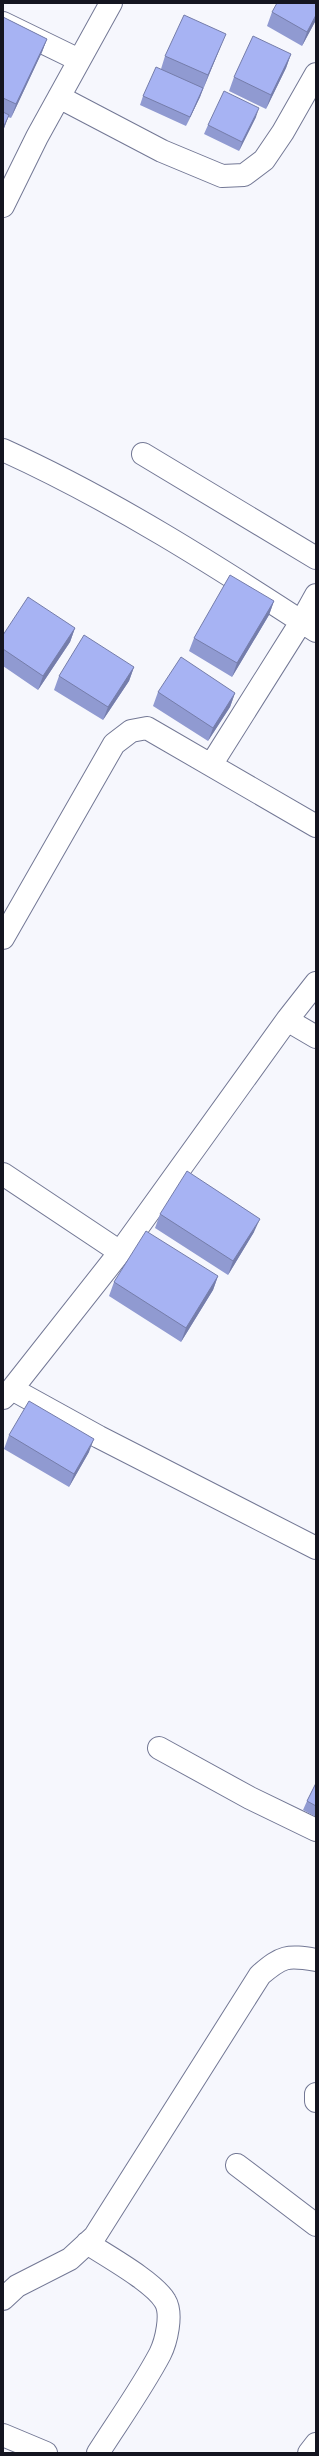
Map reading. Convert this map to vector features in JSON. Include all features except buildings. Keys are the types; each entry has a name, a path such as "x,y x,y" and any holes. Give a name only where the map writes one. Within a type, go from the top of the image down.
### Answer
{"street":[{"path":"3,206 59,97 110,3"},
{"path":"3,23 79,60"},
{"path":"59,97 162,151 222,176 244,175 264,160 283,132 316,74"},
{"path":"3,450 60,476 125,512 309,627"},
{"path":"143,454 316,558"},
{"path":"211,765 309,627 316,595"},
{"path":"3,938 114,744 131,731 147,728 316,826"},
{"path":"316,983 287,1020 120,1252 7,1394 99,1437 316,1548"},
{"path":"287,1020 316,1038"},
{"path":"3,1174 120,1252"},
{"path":"159,1748 250,1798 316,1830"},
{"path":"3,2299 17,2286 70,2259 95,2236 260,1975 277,1960 294,1956 316,1960"},
{"path":"316,2094 316,2101"},
{"path":"237,2165 316,2224"},
{"path":"87,2243 155,2288 166,2302 168,2313 167,2328 161,2353 98,2453"},
{"path":"3,2435 46,2453"},
{"path":"310,2453 316,2444"}]}
